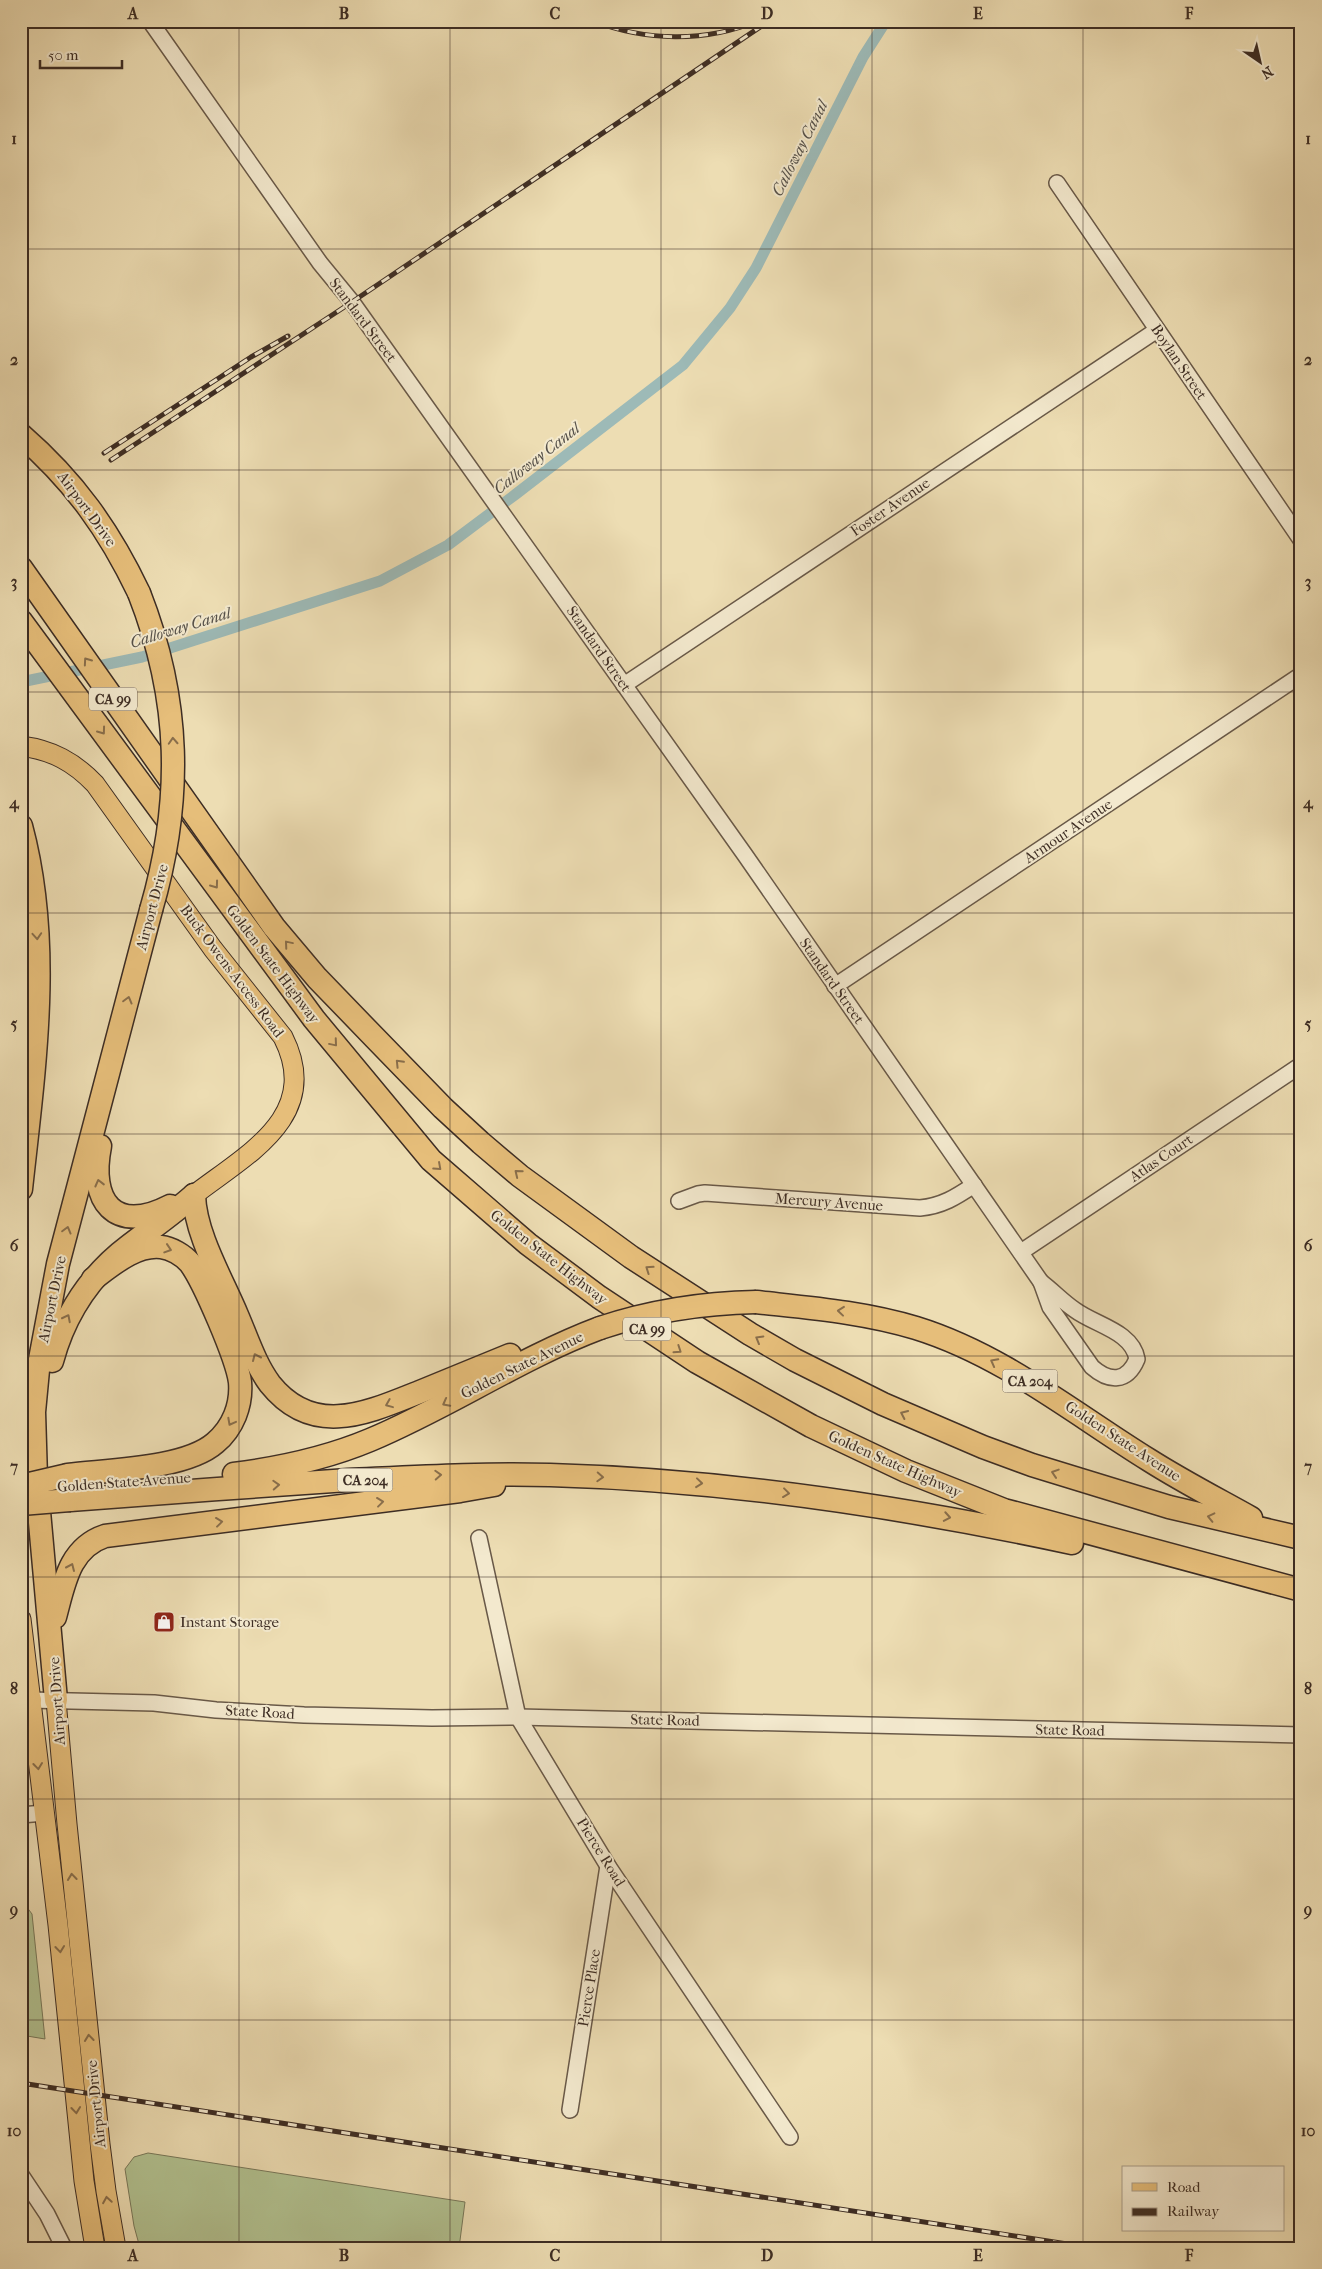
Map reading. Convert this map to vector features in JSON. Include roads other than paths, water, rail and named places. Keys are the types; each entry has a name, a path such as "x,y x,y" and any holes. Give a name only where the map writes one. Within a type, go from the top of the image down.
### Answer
{"highway":[{"name":"Airport Drive","path":"21,435 59,469 84,500 115,545 140,593 156,640 166,679 173,746 173,796 169,838 58,1264 38,1370 34,1412 36,1478 52,1630 56,1700"},
{"name":"Golden State Highway","path":"21,568 274,927 311,971 443,1108 520,1176 663,1279 738,1327 795,1360 883,1404 983,1447 1087,1483 1169,1507 1301,1538"},
{"name":"Golden State Highway","path":"21,621 314,1019 431,1160 528,1244 599,1297 697,1362 765,1402 859,1450 1004,1510 1301,1590"},
{"path":"21,826 37,925 39,1005 37,1047 21,1189"},
{"path":"116,1047 96,1172 106,1201 119,1215 137,1218 157,1213 194,1195"},
{"path":"36,1432 48,1387 51,1364 62,1328 77,1301 93,1279 122,1251 194,1195"},
{"path":"194,1195 194,1206 202,1236 265,1376 289,1402 311,1413 339,1418 361,1415 550,1338 599,1327"},
{"path":"21,1510 66,1491 202,1452 222,1437 229,1427 238,1405 240,1382 234,1358 202,1286 189,1262 172,1250 151,1246 124,1257 93,1279"},
{"name":"Golden State Avenue","path":"21,1504 66,1491 232,1474 279,1467 326,1455 393,1430 544,1352 599,1327 636,1316 704,1304 756,1302 863,1314 917,1329 970,1349 1034,1384 1149,1460 1276,1531"},
{"name":"Golden State Avenue","path":"21,1490 66,1491 251,1486 450,1475 549,1475 681,1481 816,1496 986,1524 1266,1582"},
{"path":"52,1630 72,1562 81,1550 99,1538 460,1491 549,1475"},
{"path":"21,1486 66,1491"}],"main road":[{"name":"Buck Owens Access Road","path":"21,746 39,748 62,757 82,770 95,784 213,949 283,1037 290,1051 294,1067 293,1096 281,1122 257,1147 194,1195"},
{"name":"Airport Drive","path":"21,1619 26,1700 44,1813 58,1925 84,2181 95,2248"},
{"name":"Airport Drive","path":"56,1700 66,1824 101,2154 116,2248"}],"street":[{"name":"Standard Street","path":"150,21 320,263 352,302 478,479 835,986 1021,1252 1041,1282 1050,1306 1092,1367 1101,1375 1118,1378 1130,1371 1137,1359 1132,1344 1125,1338 1075,1310 1041,1282"},
{"name":"Boylan Street","path":"1057,183 1301,540"},
{"name":"Foster Avenue","path":"624,685 1157,330"},
{"name":"Armour Avenue","path":"835,986 1301,675"},
{"name":"Atlas Court","path":"1021,1252 1301,1065"},
{"name":"Mercury Avenue","path":"679,1201 698,1194 705,1194 920,1208 950,1201 974,1185"},
{"name":"Pierce Road","path":"479,1538 518,1717 608,1866 790,2137"},
{"name":"State Road","path":"26,1700 154,1703 216,1710 304,1715 432,1718 518,1717 1301,1735"},
{"path":"21,1815 44,1813"},
{"name":"Pierce Place","path":"570,2110 608,1866"},
{"path":"21,2175 48,2214 64,2248"}],"waterway":[{"name":"Calloway Canal","path":"21,682 142,657 380,581 448,545 516,494 683,365 730,308 756,268 863,57 886,21"}],"railway":[{"path":"593,21 633,33 675,37 717,33 757,21"},
{"path":"111,460 352,302 769,21"},
{"path":"104,453 251,357 288,336"},
{"path":"21,2083 1093,2248"}],"place":[{"name":"Instant Storage","path":"164,1622"}]}
